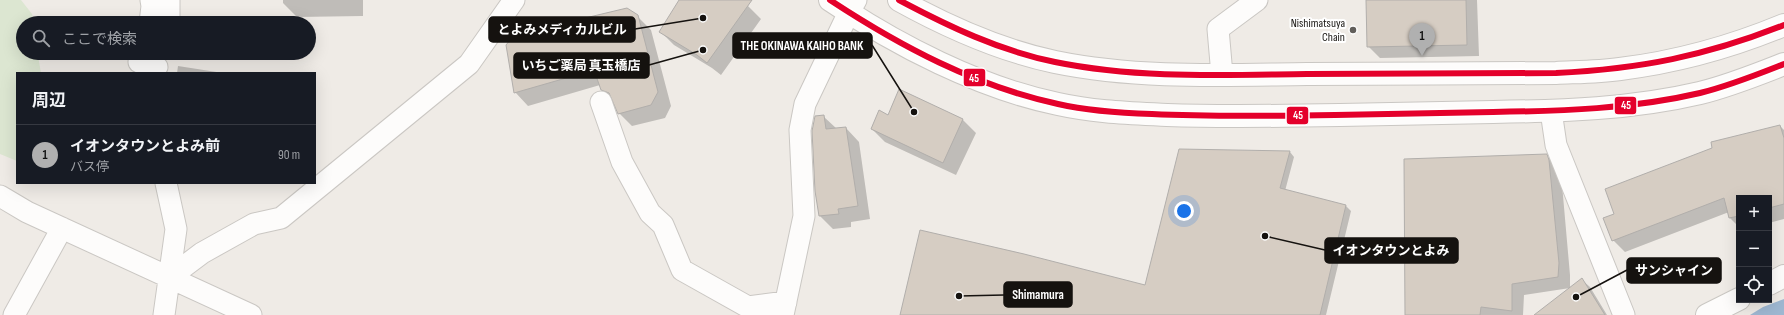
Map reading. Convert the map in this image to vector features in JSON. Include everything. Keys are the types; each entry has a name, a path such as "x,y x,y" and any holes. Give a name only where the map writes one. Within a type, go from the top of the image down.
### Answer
{"main road":[{"path":"830,0 853,6 897,40 979,80 1035,98 1082,108 1135,114 1233,116 1598,109 1668,100 1730,84 1784,64"},
{"path":"899,0 958,29 1006,48 1054,61 1106,70 1143,73 1222,75 1556,73 1619,69 1656,64 1697,55 1733,44 1784,24"},
{"path":"1772,282 1784,276"},
{"path":"1707,315 1736,300"}],"street":[{"path":"151,0 151,16"},
{"path":"169,0 169,16"},
{"path":"170,277 202,253 254,224 281,218 469,64 514,0"},
{"path":"1222,75 1218,29 1257,0"},
{"path":"602,102 622,162 650,213 663,225 682,270 748,307 785,309 804,216 800,130 805,104 853,6"},
{"path":"140,60 139,62 158,64"},
{"path":"1552,111 1556,145 1624,315"},
{"path":"164,315 176,229 166,184"},
{"path":"0,196 27,212 251,315"},
{"path":"14,315 62,228"}],"green space":[{"path":"0,0 21,0 33,16 16,16 16,60 39,60 41,72 16,72 16,161 0,154"}],"water":[{"path":"1784,299 1784,315 1750,315 1763,307"}],"building":[{"path":"679,0 752,0 707,63 697,55 659,32"},
{"path":"1366,0 1466,0 1467,45 1367,47"},
{"path":"627,8 638,15 658,92 651,105 618,114 609,93 601,90 594,70 514,93 506,45 514,35"},
{"path":"899,89 963,119 943,163 871,129 879,110 888,115"},
{"path":"824,115 826,129 846,127 858,206 838,209 839,214 819,216 815,191 812,131 815,116"},
{"path":"1780,125 1784,138 1784,204 1772,207 1772,195 1736,195 1736,217 1729,218 1724,198 1612,241 1603,218 1614,214 1605,189 1712,148 1711,142"},
{"path":"1179,149 1290,151 1280,188 1346,205 1320,315 900,315 920,230 1024,254 1145,285"},
{"path":"1547,154 1549,160 1559,263 1558,277 1512,284 1512,311 1481,307 1480,315 1405,315 1404,159"},
{"path":"1582,278 1605,315 1534,315"}],"transit line":[{"name":"45","path":"830,0 856,17 911,48 997,87 1058,104 1093,110 1140,114 1266,116 1519,112 1623,106 1649,103 1700,93 1732,84 1784,64"},
{"name":"45","path":"899,0 975,37 1035,57 1055,62 1118,71 1181,75 1556,73 1587,71 1644,64 1700,53 1755,36 1784,25"}],"place":[{"name":"とよみメディカルビル","path":"703,18"},
{"name":"Nishimatsuya Chain","path":"1353,30"},
{"name":"いちご薬局 真玉橋店","path":"703,50"},
{"name":"イオンタウンとよみ前","path":"1422,56"},
{"name":"THE OKINAWA KAIHO BANK","path":"914,112"},
{"name":"イオンタウンとよみ","path":"1265,236"},
{"name":"Shimamura","path":"959,296"},
{"name":"サンシャイン","path":"1576,297"}]}
